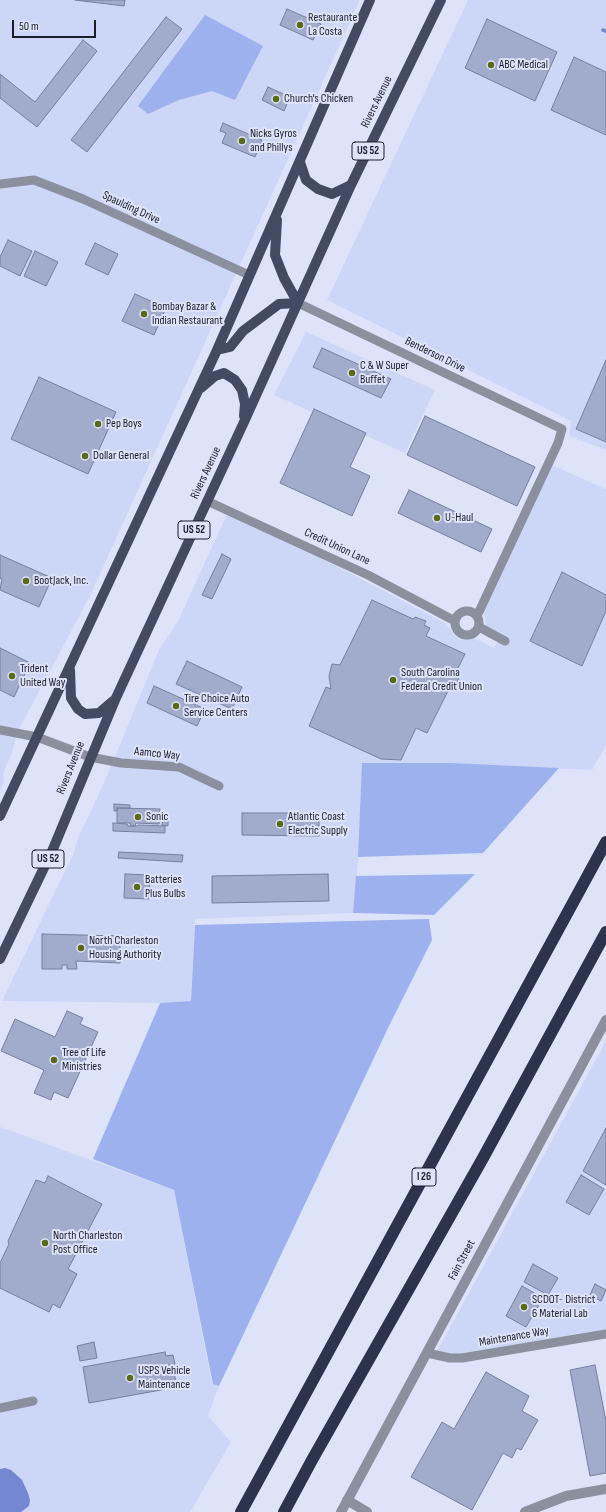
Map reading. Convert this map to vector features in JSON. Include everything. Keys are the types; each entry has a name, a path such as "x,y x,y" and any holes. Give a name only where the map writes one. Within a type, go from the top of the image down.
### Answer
{"highway":[{"path":"597,859 606,835"},
{"name":"I 26","path":"241,1512 606,842"},
{"path":"284,1512 483,1158 606,932"}],"main road":[{"path":"0,816 218,350 249,275 370,0"},
{"name":"Rivers Avenue","path":"0,959 53,849 115,700 244,422 351,185 441,0"},
{"path":"300,162 306,180 318,189 332,194 351,185"},
{"path":"218,350 230,347 243,331 279,304 298,302 284,278 276,255 277,214"},
{"path":"199,390 215,376 224,373 235,380 242,390 245,404 244,422"},
{"path":"70,668 71,698 78,709 85,714 98,713 115,700"}],"street":[{"name":"Spaulding Drive","path":"0,184 34,180 83,199 249,275"},
{"name":"Benderson Drive","path":"298,302 562,428 558,443 477,616"},
{"name":"Credit Union Lane","path":"207,500 368,575 455,621"},
{"path":"462,611 471,611 477,616 479,627 474,634 466,635 456,629 455,621 462,611"},
{"path":"479,627 505,641"},
{"name":"Aamco Way","path":"0,730 37,737 90,757 121,763 179,767 219,786"},
{"name":"Fain Street","path":"341,1512 606,1020"},
{"name":"Maintenance Way","path":"427,1353 450,1358 462,1358 606,1334"},
{"path":"0,1408 33,1401"},
{"path":"525,1512 566,1496 606,1489"},
{"path":"347,1500 367,1512"}],"shaded area":[{"path":"0,0 360,0 91,594 17,733 12,753 3,774 4,782 0,791"},
{"path":"468,0 606,0 606,450 569,436 571,421 327,300"},
{"path":"205,15 263,46 235,100 212,91 179,100 148,114 138,106"},
{"path":"306,332 435,390 405,453 274,395"},
{"path":"549,464 606,489 606,745 592,770 452,763 362,763 359,849 353,913 195,919 191,1002 2,1001 73,855 78,838 104,783 159,650 178,621 229,510 445,623 459,640 474,638 494,648 502,634 485,625 486,620 483,613"},
{"path":"362,763 452,763 559,768 483,853 358,857"},
{"path":"475,874 434,915 353,913 356,876"},
{"path":"429,919 432,940 388,1028 219,1386 213,1384 174,1190 93,1159 160,1003 191,1001 195,925"},
{"path":"606,1041 606,1334 462,1358 435,1355"},
{"path":"0,1127 174,1190 212,1383 219,1386 208,1416 231,1442 190,1512 0,1512"},
{"path":"5,1468 11,1470 22,1480 28,1493 30,1500 29,1506 21,1512 0,1512 0,1469"}],"building":[{"path":"75,0 125,0 124,6"},
{"name":"Restaurante La Costa","path":"287,9 321,24 313,40 280,25"},
{"path":"166,17 182,29 87,152 71,140"},
{"path":"487,19 557,52 535,101 465,68"},
{"path":"83,40 97,51 37,127 0,98 0,74 35,102"},
{"path":"574,57 606,72 606,135 551,110"},
{"name":"Church's Chicken","path":"268,87 290,97 284,111 262,100"},
{"name":"Nicks Gyros and Phillys","path":"223,123 262,140 255,157 222,143 226,133 220,131"},
{"path":"8,240 32,251 20,276 0,266 0,257"},
{"path":"95,243 118,254 108,275 85,264"},
{"path":"35,251 58,262 46,286 24,276"},
{"name":"Bombay Bazar & Indian Restaurant","path":"135,294 166,308 154,335 122,321"},
{"name":"C & W Super Buffet","path":"322,348 391,379 381,398 313,367"},
{"path":"606,360 606,442 576,429"},
{"path":"39,377 116,412 88,474 11,439"},
{"path":"314,409 366,433 350,467 370,476 352,516 280,483"},
{"path":"425,416 535,467 517,506 407,455"},
{"name":"U-Haul","path":"409,490 492,529 481,552 398,513"},
{"path":"222,554 231,559 212,599 202,595"},
{"name":"BootJack, Inc.","path":"0,555 52,578 39,607 0,590 2,579 0,578"},
{"path":"562,572 606,595 606,611 582,666 530,641"},
{"name":"South Carolina Federal Credit Union","path":"372,600 413,619 415,617 426,621 424,625 430,628 426,636 465,654 457,670 461,672 457,683 453,681 427,733 416,728 401,760 381,759 309,726 326,687 331,689 329,676 332,664 340,665"},
{"name":"Trident United Way","path":"0,648 30,663 14,697 0,690"},
{"path":"187,661 242,687 232,709 176,684"},
{"name":"Tire Choice Auto Service Centers","path":"154,686 205,709 197,726 147,703"},
{"path":"114,804 130,805 130,808 117,808 117,811 114,811"},
{"name":"Sonic","path":"117,808 160,809 159,824 136,823 135,826 131,826 130,823 117,823"},
{"name":"Atlantic Coast Electric Supply","path":"242,813 319,813 319,836 242,835"},
{"path":"163,817 168,818 168,826 162,825"},
{"path":"113,823 127,824 128,826 165,826 165,833 113,831"},
{"path":"119,852 183,855 182,862 118,858"},
{"name":"Batteries Plus Bulbs","path":"125,874 150,875 149,899 124,898"},
{"path":"328,874 329,901 212,903 212,876"},
{"name":"North Charleston Housing Authority","path":"42,934 120,936 120,963 76,961 77,969 67,969 67,965 62,965 62,969 42,969"},
{"name":"Tree of Life Ministries","path":"67,1011 83,1018 80,1024 98,1032 68,1098 54,1092 51,1100 34,1093 44,1070 1,1051 15,1019 55,1037"},
{"path":"606,1128 606,1185 583,1171"},
{"path":"581,1175 604,1189 589,1215 566,1202"},
{"name":"North Charleston Post Office","path":"48,1176 102,1204 68,1269 77,1274 60,1308 53,1304 49,1312 0,1288 0,1263 9,1244 8,1241 36,1180 45,1183"},
{"path":"533,1264 558,1278 548,1295 524,1282"},
{"path":"595,1284 606,1290 601,1301 590,1295"},
{"name":"SCDOT- District 6 Material Lab","path":"522,1286 543,1298 526,1327 506,1316"},
{"path":"94,1342 97,1358 80,1361 77,1346"},
{"name":"USPS Vehicle Maintenance","path":"165,1352 166,1356 173,1355 175,1364 168,1365 170,1373 174,1372 176,1383 171,1384 172,1388 89,1403 83,1367"},
{"path":"595,1365 606,1421 606,1473 590,1476 570,1370"},
{"path":"486,1372 529,1396 522,1411 538,1420 521,1450 517,1448 512,1458 503,1453 472,1510 411,1477 442,1422 454,1429"}],"place":[{"name":"Restaurante La Costa","path":"300,25"},
{"name":"ABC Medical","path":"491,65"},
{"name":"Church's Chicken","path":"276,99"},
{"name":"Nicks Gyros and Phillys","path":"242,141"},
{"name":"Bombay Bazar & Indian Restaurant","path":"144,314"},
{"name":"C & W Super Buffet","path":"352,373"},
{"name":"Pep Boys","path":"98,424"},
{"name":"Dollar General","path":"85,456"},
{"name":"U-Haul","path":"437,518"},
{"name":"BootJack, Inc.","path":"26,581"},
{"name":"Trident United Way","path":"12,676"},
{"name":"South Carolina Federal Credit Union","path":"393,680"},
{"name":"Tire Choice Auto Service Centers","path":"176,706"},
{"name":"Sonic","path":"138,817"},
{"name":"Atlantic Coast Electric Supply","path":"280,824"},
{"name":"Batteries Plus Bulbs","path":"137,887"},
{"name":"North Charleston Housing Authority","path":"81,948"},
{"name":"Tree of Life Ministries","path":"54,1060"},
{"name":"North Charleston Post Office","path":"45,1243"},
{"name":"SCDOT- District 6 Material Lab","path":"524,1307"},
{"name":"USPS Vehicle Maintenance","path":"130,1378"}]}
